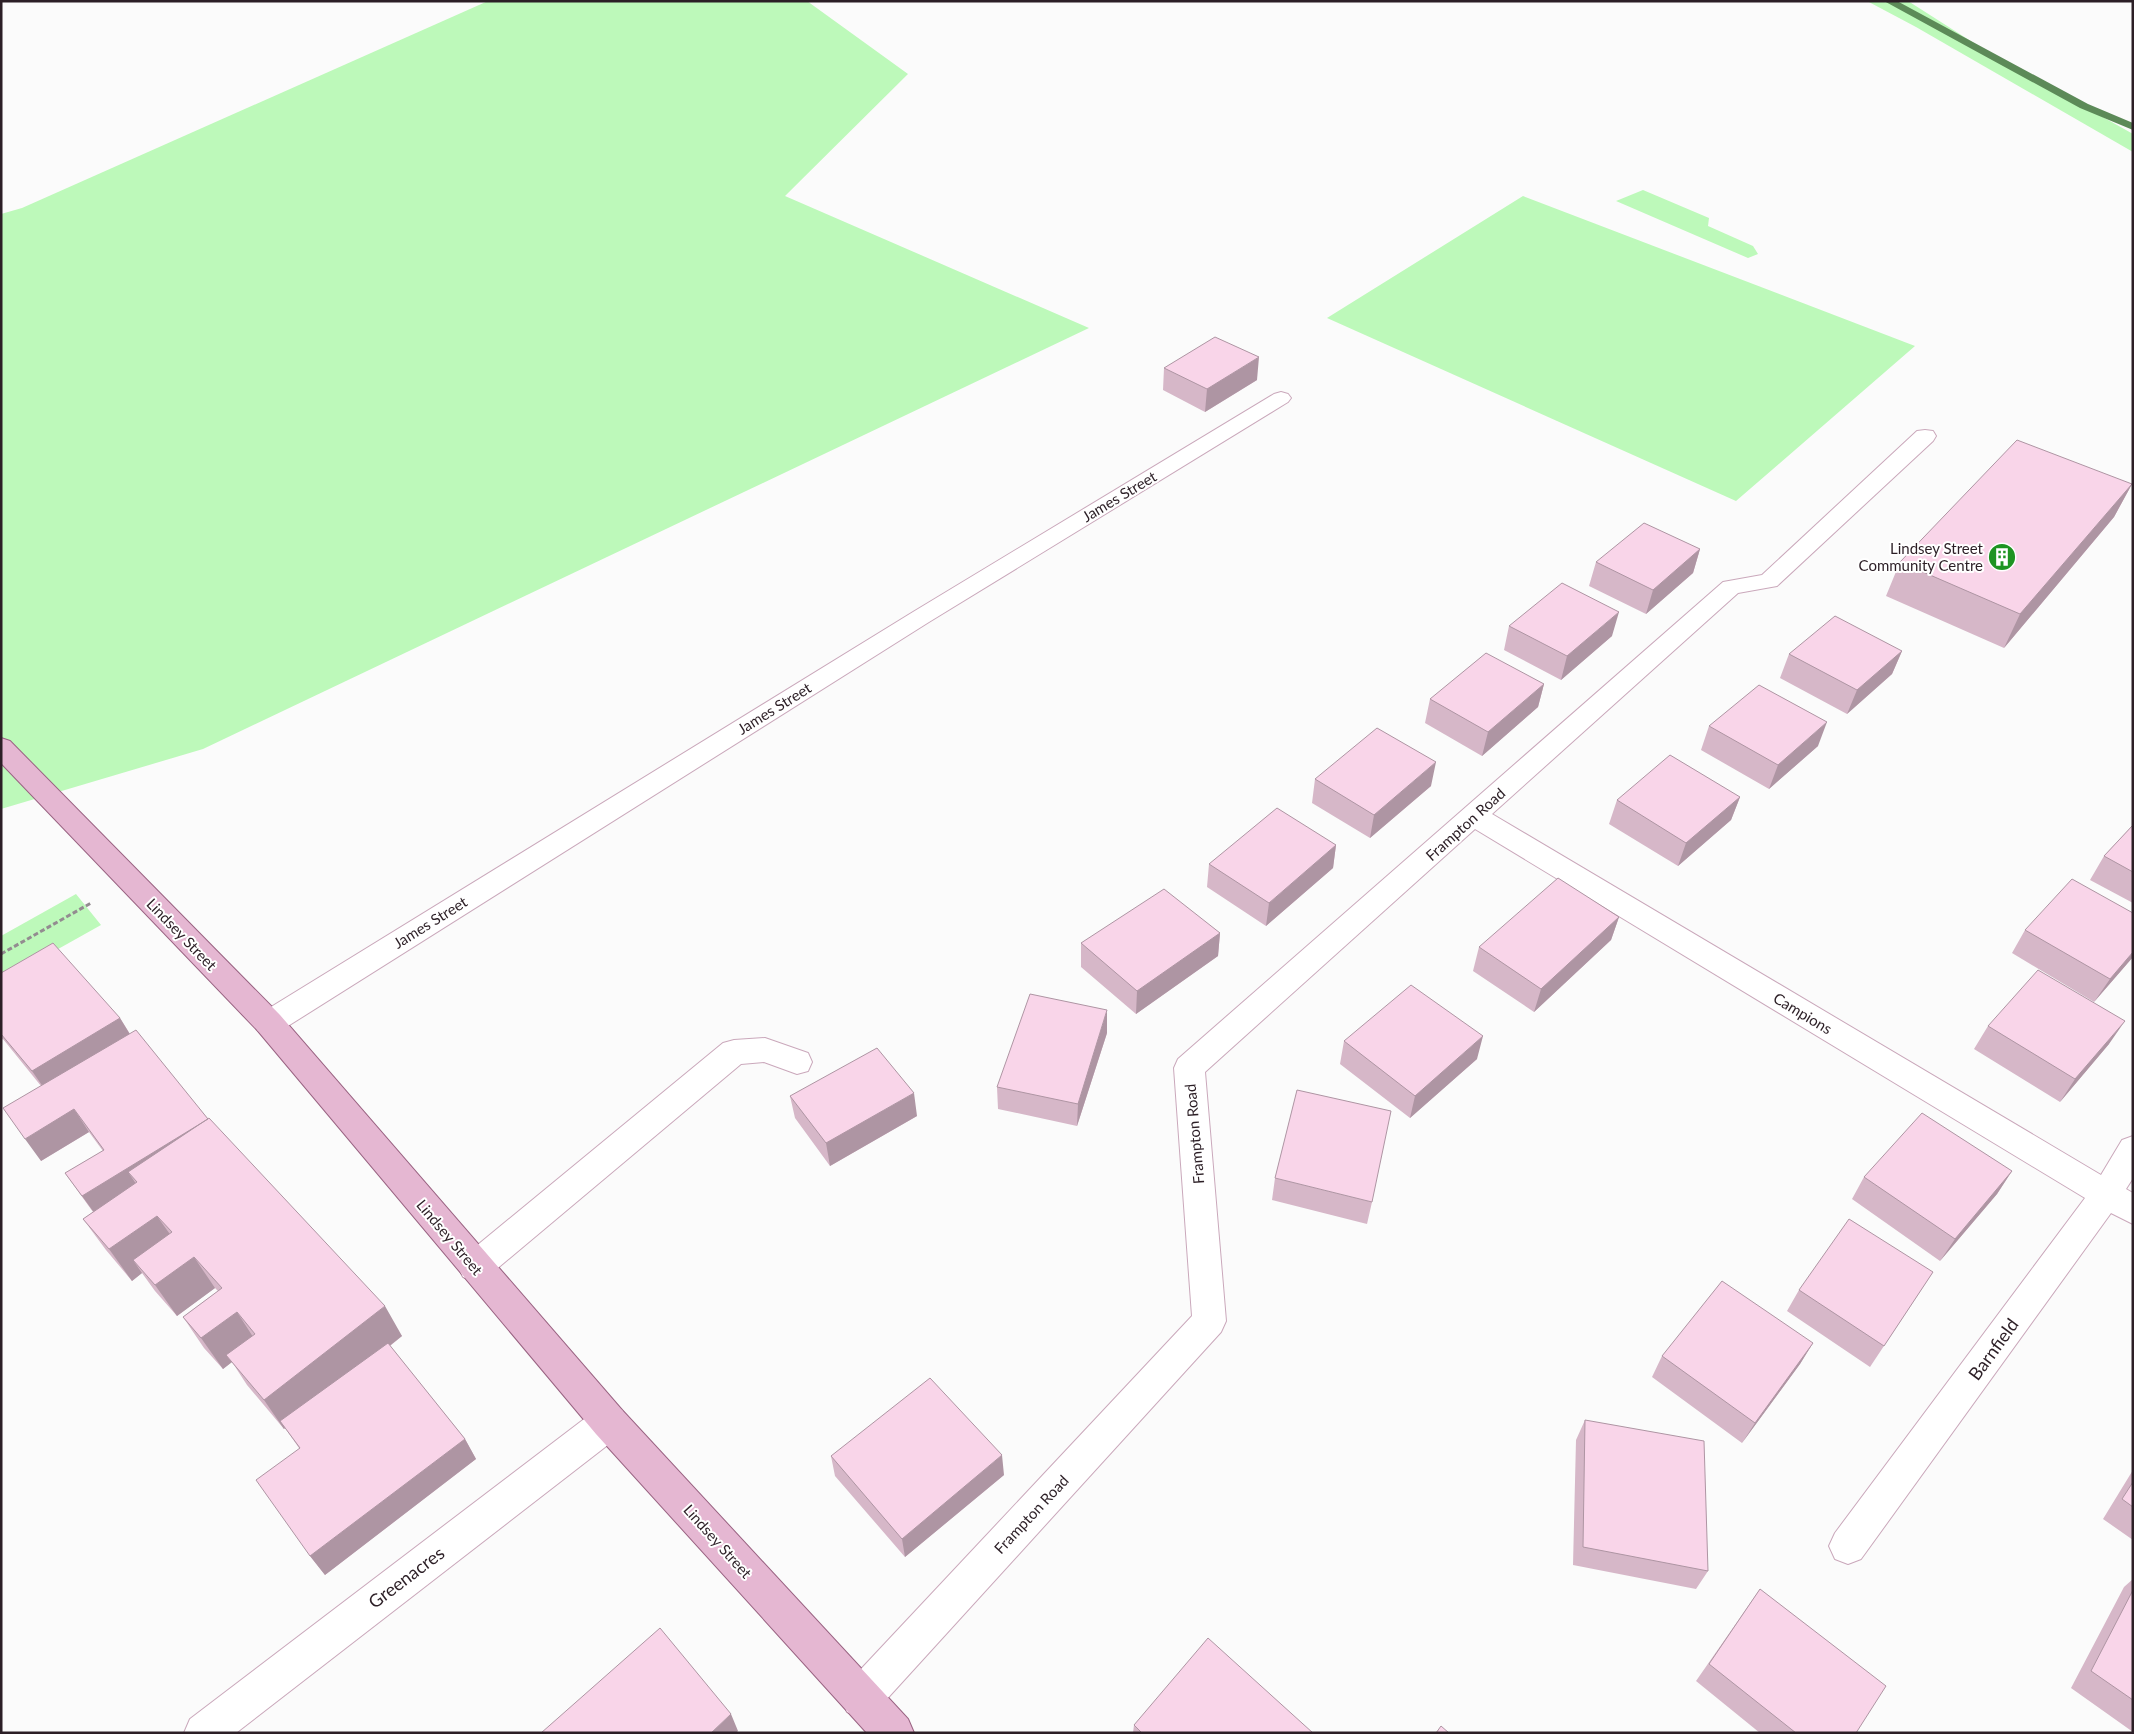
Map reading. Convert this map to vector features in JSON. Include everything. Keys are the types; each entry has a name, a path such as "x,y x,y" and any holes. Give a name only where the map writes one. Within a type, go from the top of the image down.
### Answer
{"main road":[{"name":"Lindsey Street","path":"1,747 268,1022 609,1422 894,1733"}],"street":[{"name":"James Street","path":"268,1022 921,616 1281,398"},
{"name":"Frampton Road","path":"861,1698 1209,1321 1189,1068 1732,587 1769,580 1925,436"},
{"name":"Campions","path":"1474,816 2120,1203"},
{"path":"475,1267 734,1052 765,1050 797,1062"},
{"name":"Barnfield","path":"1848,1546 2120,1203 2133,1149"},
{"name":"Greenacres","path":"204,1733 609,1422"}],"path":[{"path":"1,954 130,880"}],"green space":[{"path":"488,1 807,1 908,74 785,196 1089,328 203,749 1,809 1,214 22,208"},
{"path":"1867,1 1908,1 1988,52 2133,134 2133,152 1916,27"},
{"path":"1643,190 1709,218 1708,226 1753,246 1758,254 1748,258 1616,201"},
{"path":"1523,196 1915,346 1736,501 1327,318"},
{"path":"76,894 101,925 1,981 1,936"}],"building":[{"path":"1215,337 1259,357 1207,389 1164,368"},
{"name":"Lindsey Street Community Centre","path":"2017,440 2132,484 2020,614 1900,562"},
{"path":"1644,523 1700,549 1653,590 1596,562"},
{"path":"1562,583 1619,612 1567,656 1509,626"},
{"path":"1835,616 1902,651 1857,690 1789,654"},
{"path":"1486,653 1544,684 1488,732 1430,699"},
{"path":"1759,685 1827,722 1778,765 1709,726"},
{"path":"1377,728 1436,762 1374,815 1315,779"},
{"path":"1670,755 1740,797 1686,843 1617,800"},
{"path":"1277,808 1336,845 1269,903 1209,864"},
{"path":"2133,825 2133,872 2104,856"},
{"path":"1558,878 1619,917 1541,989 1479,947"},
{"path":"2072,879 2133,913 2133,952 2110,979 2025,930"},
{"path":"1164,889 1220,933 1137,991 1081,943"},
{"path":"53,943 120,1018 32,1071 1,1034 1,973"},
{"path":"2038,970 2125,1021 2075,1079 1988,1026"},
{"path":"1411,985 1483,1036 1415,1096 1344,1041"},
{"path":"1030,994 1107,1010 1078,1104 997,1087"},
{"path":"136,1030 208,1119 82,1196 65,1173 104,1150 74,1109 25,1139 3,1108"},
{"path":"877,1048 914,1093 826,1143 790,1096"},
{"path":"1297,1090 1391,1111 1372,1202 1275,1178"},
{"path":"1922,1113 2012,1171 1955,1239 1864,1177"},
{"path":"209,1118 385,1306 264,1400 226,1355 255,1334 237,1312 201,1338 183,1317 222,1288 194,1257 155,1285 133,1260 172,1232 157,1216 109,1249 83,1219 137,1182 128,1172"},
{"path":"1849,1219 1933,1272 1884,1346 1799,1290"},
{"path":"1722,1281 1813,1343 1755,1423 1662,1356"},
{"path":"388,1343 465,1439 310,1556 256,1480 300,1448 280,1421"},
{"path":"930,1378 1002,1455 902,1539 831,1456"},
{"path":"1585,1420 1704,1441 1708,1571 1583,1547"},
{"path":"2133,1482 2133,1507 2122,1499"},
{"path":"1760,1589 1886,1686 1856,1733 1796,1733 1709,1664"},
{"path":"2133,1590 2133,1700 2091,1671"},
{"path":"660,1628 731,1714 711,1733 541,1733"},
{"path":"1208,1638 1313,1733 1142,1733 1134,1725"},
{"path":"1441,1726 1449,1733 1436,1733"}],"waterway":[{"path":"1889,1 2084,106 2133,127"}],"place":[{"name":"Lindsey Street Community Centre","path":"2002,557"}]}
